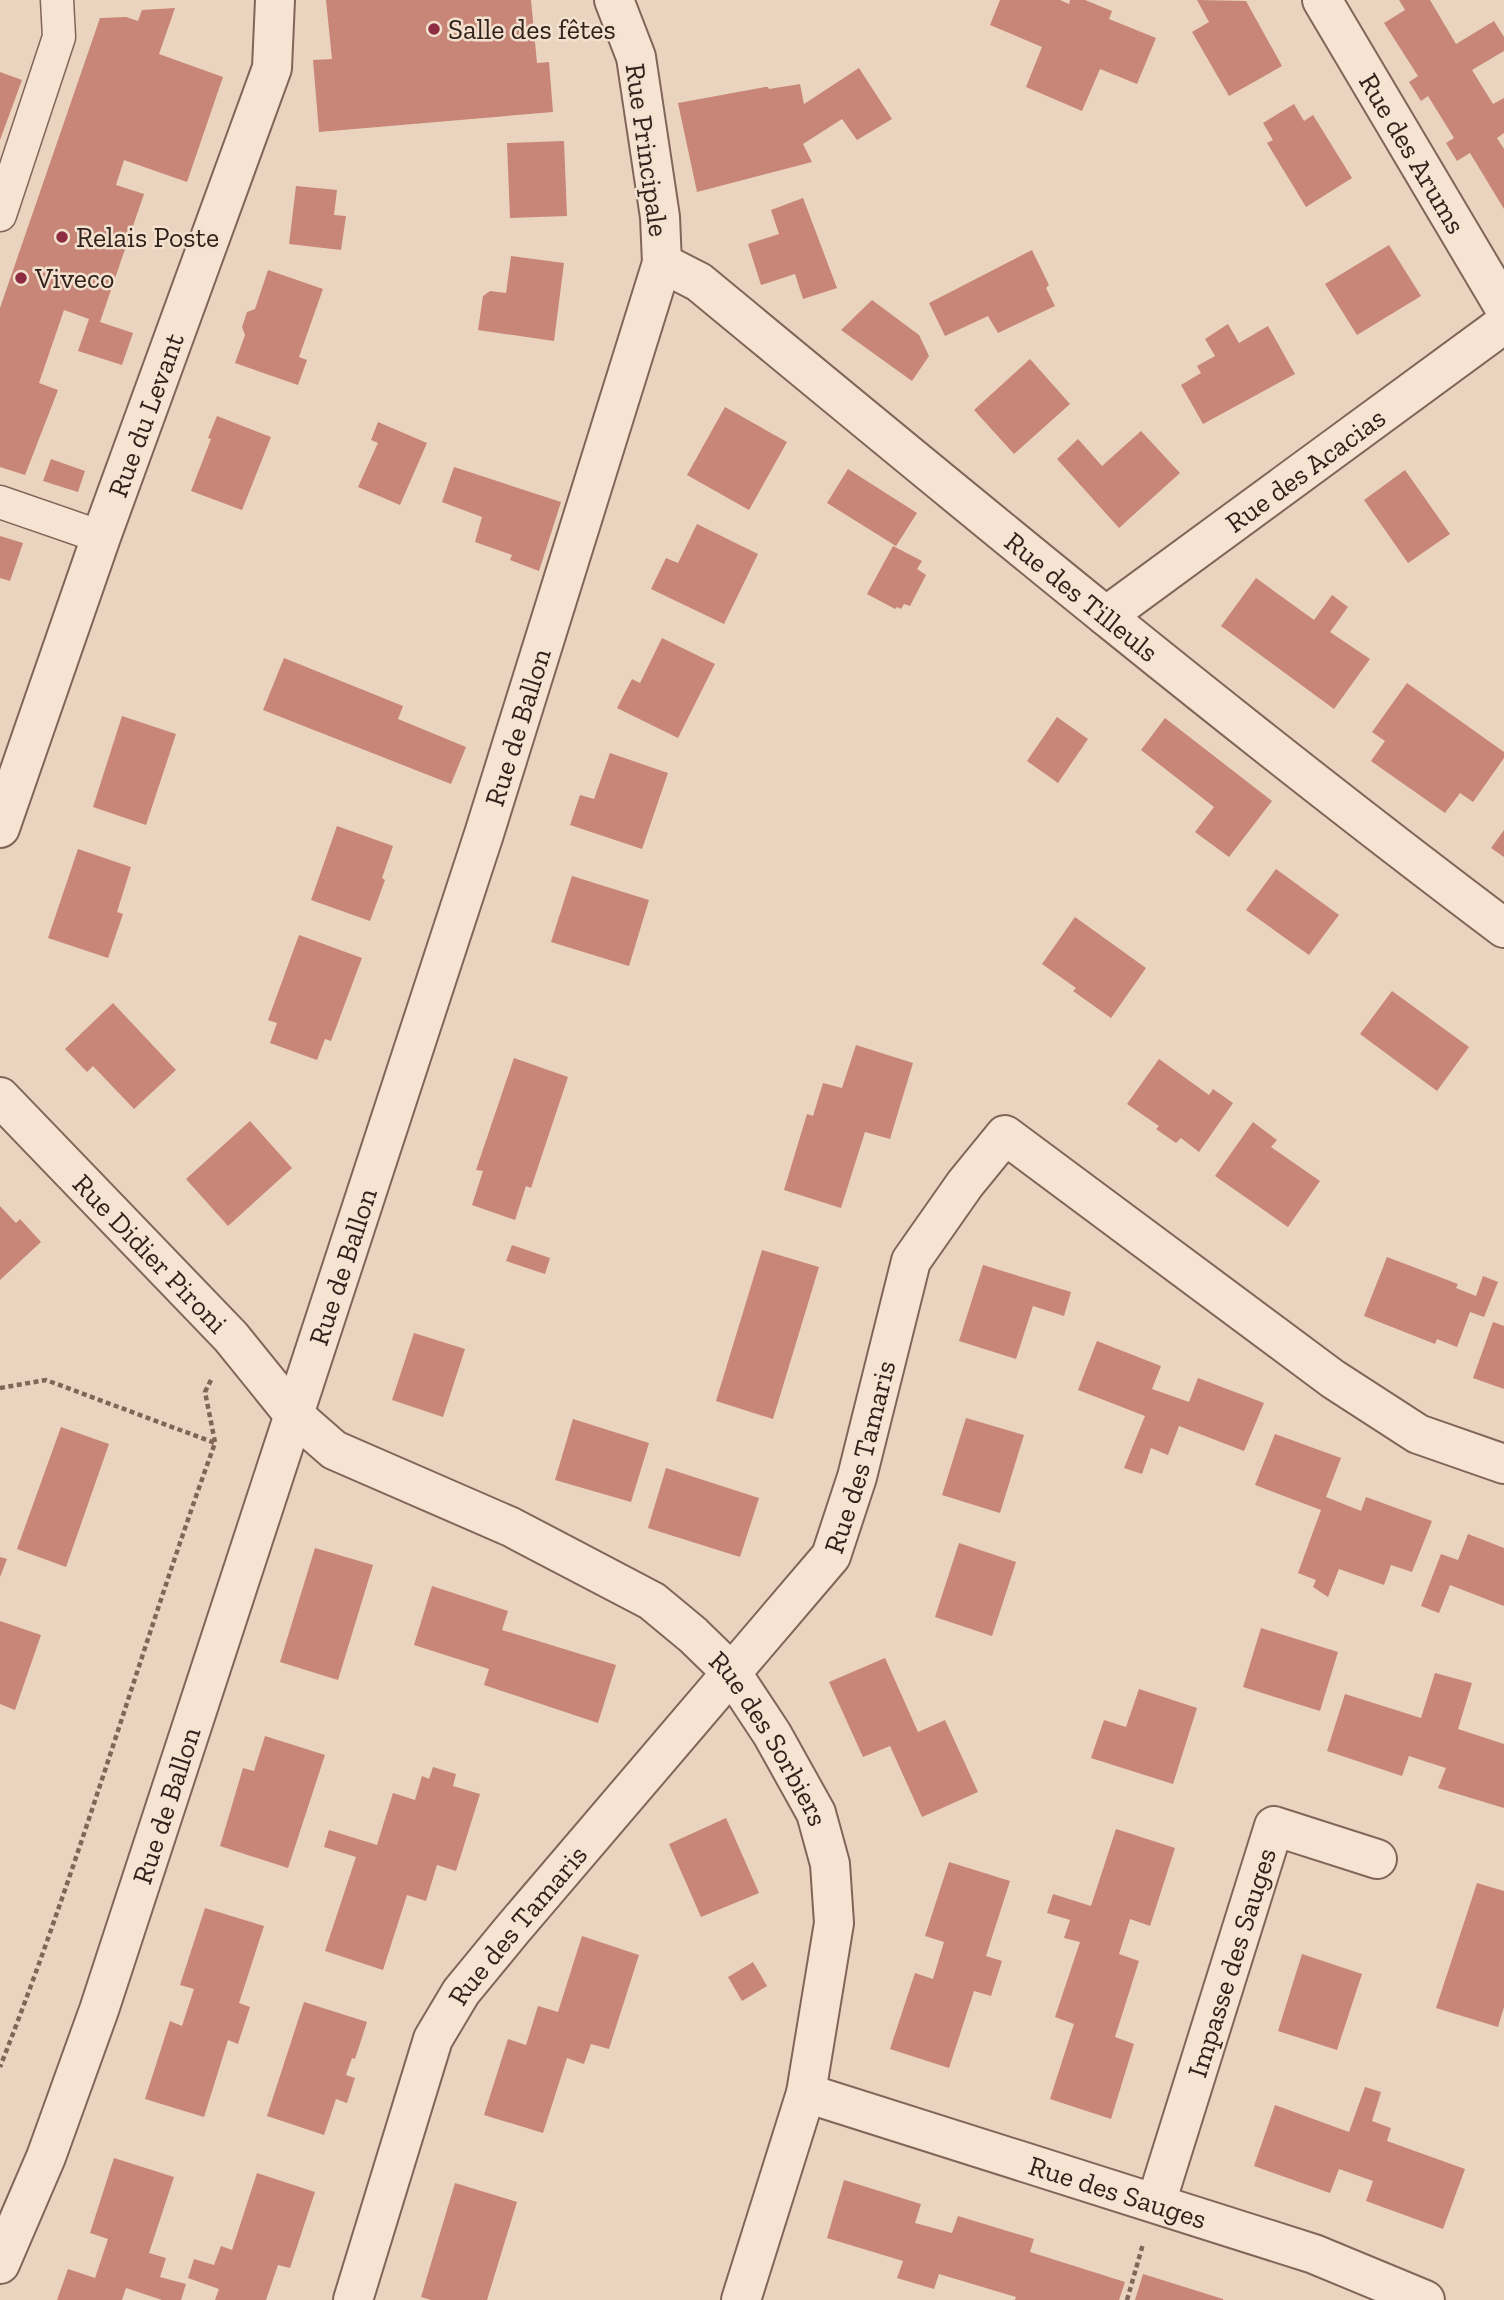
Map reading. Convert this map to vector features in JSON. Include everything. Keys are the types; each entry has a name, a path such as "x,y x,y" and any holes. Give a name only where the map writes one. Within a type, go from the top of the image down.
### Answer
{"street":[{"path":"0,215 59,37 57,0"},
{"name":"Rue du Levant","path":"0,828 101,537 271,68 275,0"},
{"name":"Rue Principale","path":"614,0 636,57 660,217 662,263"},
{"name":"Rue des Arums","path":"1322,0 1504,307"},
{"name":"Rue des Tilleuls","path":"662,263 699,282 1397,848 1504,928"},
{"name":"Rue de Ballon","path":"0,2264 47,2157 99,2010 484,834 662,263"},
{"name":"Rue des Acacias","path":"1107,615 1504,324"},
{"path":"0,502 101,537"},
{"name":"Rue Didier Pironi","path":"0,1097 231,1337 294,1415"},
{"name":"Rue des Tamaris","path":"353,2300 433,2039 461,1992 831,1556 857,1477 911,1261 965,1184 1005,1135 1333,1379 1418,1434 1504,1464"},
{"name":"Rue des Sorbiers","path":"294,1415 334,1450 511,1527 652,1601 693,1635 731,1672 772,1734 816,1813 830,1864 834,1923 806,2094 741,2300"},
{"name":"Impasse des Sauges","path":"1156,2203 1274,1826 1377,1859"},
{"name":"Rue des Sauges","path":"806,2094 1314,2254 1425,2300"}],"path":[{"path":"0,1388 46,1380 215,1443 170,1568 40,1966 0,2067"},
{"path":"1127,2300 1156,2203"}],"building":[{"path":"326,0 531,0 537,63 549,62 553,112 319,132 313,60 332,59"},
{"path":"1000,0 1060,0 1069,4 1070,0 1085,0 1112,11 1109,19 1156,38 1137,84 1100,69 1082,111 1026,87 1042,47 990,25"},
{"path":"1197,0 1246,1 1282,66 1229,96 1192,32 1209,22"},
{"path":"1399,0 1430,0 1456,44 1494,21 1504,37 1504,51 1472,70 1493,104 1504,98 1504,133 1497,138 1504,149 1504,209 1470,153 1457,161 1446,143 1454,138 1428,96 1421,101 1409,82 1418,76 1384,23 1405,10"},
{"path":"175,8 159,54 223,77 187,182 124,160 116,185 144,194 100,322 133,333 122,365 78,351 89,319 64,310 39,383 58,390 25,475 0,467 0,308 100,18 126,17 138,21 142,10"},
{"path":"859,68 892,119 857,140 842,119 803,144 812,162 697,192 678,103 765,87 769,89 800,84 804,104"},
{"path":"0,72 22,80 0,140"},
{"path":"1294,104 1304,121 1313,115 1352,178 1306,207 1267,143 1273,140 1263,123"},
{"path":"564,141 567,216 510,218 507,143"},
{"path":"296,186 337,190 334,215 346,216 341,250 289,244"},
{"path":"803,198 837,288 803,299 795,274 761,285 748,244 779,234 771,210"},
{"path":"1389,245 1421,296 1357,335 1325,284"},
{"path":"1032,250 1049,285 1046,288 1055,306 998,333 988,316 945,336 929,303"},
{"path":"511,256 564,263 554,341 478,330 483,296 490,291 506,293"},
{"path":"268,270 323,289 299,357 307,360 298,385 235,363 245,335 242,327 247,312 255,309"},
{"path":"872,300 919,335 929,356 912,381 841,330"},
{"path":"1228,324 1239,343 1268,326 1295,374 1203,424 1181,385 1201,373 1197,366 1215,356 1205,339"},
{"path":"1030,359 1070,404 1014,454 974,410"},
{"path":"725,407 787,442 749,510 687,475"},
{"path":"217,416 271,437 242,510 191,491"},
{"path":"378,422 427,443 400,505 358,487 378,443 371,440"},
{"path":"1141,431 1180,473 1119,528 1057,459 1078,439 1102,466"},
{"path":"51,459 85,471 78,492 43,481"},
{"path":"454,467 561,502 539,571 510,560 512,555 475,542 482,517 442,502"},
{"path":"848,469 917,513 896,546 827,503"},
{"path":"1405,470 1450,534 1408,563 1364,500"},
{"path":"697,524 758,554 724,624 651,589 666,558 678,563"},
{"path":"0,536 23,543 10,581 0,578"},
{"path":"893,546 922,561 917,569 926,575 910,606 904,604 901,609 895,609 867,594"},
{"path":"1256,578 1314,620 1332,595 1348,607 1330,632 1370,659 1334,709 1221,626"},
{"path":"662,638 715,664 678,738 617,708 632,679 640,683"},
{"path":"284,658 403,706 398,719 466,747 451,784 263,710"},
{"path":"1407,683 1504,752 1504,758 1473,802 1460,793 1445,813 1371,761 1385,741 1372,732"},
{"path":"122,716 176,734 146,825 93,807"},
{"path":"1057,717 1088,739 1058,783 1027,761"},
{"path":"1165,718 1272,801 1229,857 1195,832 1214,807 1141,750"},
{"path":"610,753 668,773 642,849 570,825 580,795 594,799"},
{"path":"337,826 393,846 382,878 385,880 370,921 311,900"},
{"path":"1504,830 1504,857 1491,848"},
{"path":"78,849 131,867 117,912 123,914 108,958 48,938"},
{"path":"1276,869 1339,915 1309,955 1246,910"},
{"path":"572,876 649,900 629,966 551,942"},
{"path":"1075,917 1146,968 1111,1018 1073,991 1076,988 1042,964"},
{"path":"299,935 362,958 331,1041 325,1039 317,1060 270,1043 277,1023 268,1020"},
{"path":"1392,991 1469,1047 1437,1091 1360,1034"},
{"path":"113,1003 176,1070 134,1109 93,1066 87,1072 65,1049"},
{"path":"856,1045 913,1063 890,1139 865,1132 841,1208 784,1190 807,1114 813,1116 823,1083 842,1088"},
{"path":"514,1058 568,1077 531,1188 526,1186 515,1220 472,1205 483,1171 476,1170"},
{"path":"1159,1059 1209,1095 1213,1089 1233,1103 1199,1152 1181,1138 1176,1143 1156,1129 1159,1126 1127,1104"},
{"path":"250,1121 292,1168 228,1226 186,1179"},
{"path":"1253,1122 1277,1140 1271,1147 1320,1181 1288,1227 1215,1176"},
{"path":"0,1206 16,1223 20,1219 41,1242 0,1280"},
{"path":"512,1245 550,1258 545,1274 506,1261"},
{"path":"762,1250 819,1267 773,1419 716,1401"},
{"path":"1387,1257 1458,1284 1456,1288 1476,1296 1483,1276 1498,1282 1484,1317 1470,1312 1457,1347 1437,1339 1435,1344 1364,1316"},
{"path":"983,1265 1071,1292 1064,1316 1033,1306 1016,1359 959,1341"},
{"path":"1493,1322 1504,1326 1504,1389 1473,1378"},
{"path":"414,1333 465,1349 443,1417 392,1400"},
{"path":"1097,1341 1161,1366 1152,1389 1189,1402 1198,1378 1264,1403 1244,1451 1179,1426 1168,1455 1151,1448 1142,1474 1124,1468 1145,1416 1078,1390"},
{"path":"966,1418 1024,1435 1000,1513 942,1495"},
{"path":"573,1419 649,1443 631,1502 555,1480"},
{"path":"61,1427 109,1444 66,1567 17,1549"},
{"path":"1275,1434 1341,1458 1326,1497 1361,1511 1366,1497 1432,1521 1412,1572 1391,1565 1384,1585 1339,1569 1328,1597 1313,1587 1316,1580 1298,1573 1321,1510 1255,1485"},
{"path":"666,1468 759,1498 740,1557 648,1528"},
{"path":"1468,1534 1504,1548 1504,1606 1450,1585 1439,1613 1421,1606 1441,1554 1458,1560"},
{"path":"959,1543 1016,1562 992,1636 935,1617"},
{"path":"315,1548 373,1565 338,1680 280,1662"},
{"path":"0,1557 7,1559 0,1577"},
{"path":"432,1586 508,1611 502,1630 616,1665 598,1723 484,1685 489,1669 414,1645"},
{"path":"0,1621 41,1635 15,1710 0,1704"},
{"path":"1261,1628 1338,1652 1320,1711 1243,1687"},
{"path":"885,1658 918,1732 945,1720 978,1792 922,1817 890,1746 863,1757 829,1682"},
{"path":"1435,1673 1472,1683 1458,1729 1504,1744 1504,1808 1438,1788 1446,1768 1409,1756 1402,1776 1327,1751 1345,1694 1421,1718"},
{"path":"1139,1689 1197,1708 1173,1784 1091,1758 1104,1720 1126,1727"},
{"path":"265,1736 325,1755 288,1868 220,1846 243,1768 254,1771"},
{"path":"433,1767 456,1774 453,1786 480,1794 456,1871 437,1865 426,1901 407,1895 383,1970 325,1951 356,1857 324,1847 329,1830 377,1845 393,1793 415,1800 422,1776 429,1779"},
{"path":"726,1818 759,1893 701,1917 669,1844"},
{"path":"1116,1829 1175,1848 1150,1926 1130,1919 1119,1954 1139,1961 1115,2037 1134,2044 1111,2119 1050,2099 1074,2024 1055,2017 1080,1942 1064,1938 1070,1920 1047,1913 1053,1894 1091,1906"},
{"path":"949,1862 1010,1881 986,1956 1002,1961 991,1996 974,1991 949,2068 890,2049 915,1973 933,1979 944,1942 925,1936"},
{"path":"1477,1883 1504,1891 1504,2007 1498,2027 1436,2008"},
{"path":"205,1908 264,1926 239,2003 250,2007 238,2044 228,2040 204,2117 145,2099 170,2021 182,2026 194,1989 180,1985"},
{"path":"582,1936 639,1955 609,2049 591,2044 584,2064 567,2058 543,2133 484,2115 508,2039 526,2045 538,2006 558,2012"},
{"path":"1302,1954 1362,1974 1337,2050 1278,2031"},
{"path":"753,1962 767,1986 742,2001 728,1977"},
{"path":"304,2002 367,2022 355,2059 352,2058 346,2075 355,2078 347,2103 336,2099 324,2135 267,2116"},
{"path":"1365,2087 1381,2092 1372,2121 1391,2128 1387,2141 1465,2169 1443,2229 1366,2201 1373,2181 1339,2169 1330,2193 1254,2166 1275,2105 1349,2132"},
{"path":"114,2158 174,2177 149,2253 166,2258 160,2277 186,2284 181,2300 162,2300 126,2288 122,2300 57,2300 68,2269 95,2278 108,2239 90,2233"},
{"path":"257,2173 315,2192 290,2268 278,2265 266,2300 215,2300 219,2289 188,2278 194,2259 214,2265 221,2246 232,2250"},
{"path":"844,2180 921,2204 915,2223 952,2233 958,2216 1034,2239 1030,2252 1125,2282 1119,2300 1015,2300 1016,2297 939,2274 934,2289 897,2278 903,2261 827,2238"},
{"path":"455,2183 517,2202 487,2300 431,2300 421,2297"},
{"path":"1143,2274 1223,2299 1223,2300 1135,2300"}],"place":[{"name":"Salle des fêtes","path":"434,29"},
{"name":"Relais Poste","path":"62,237"},
{"name":"Viveco","path":"21,278"}]}
